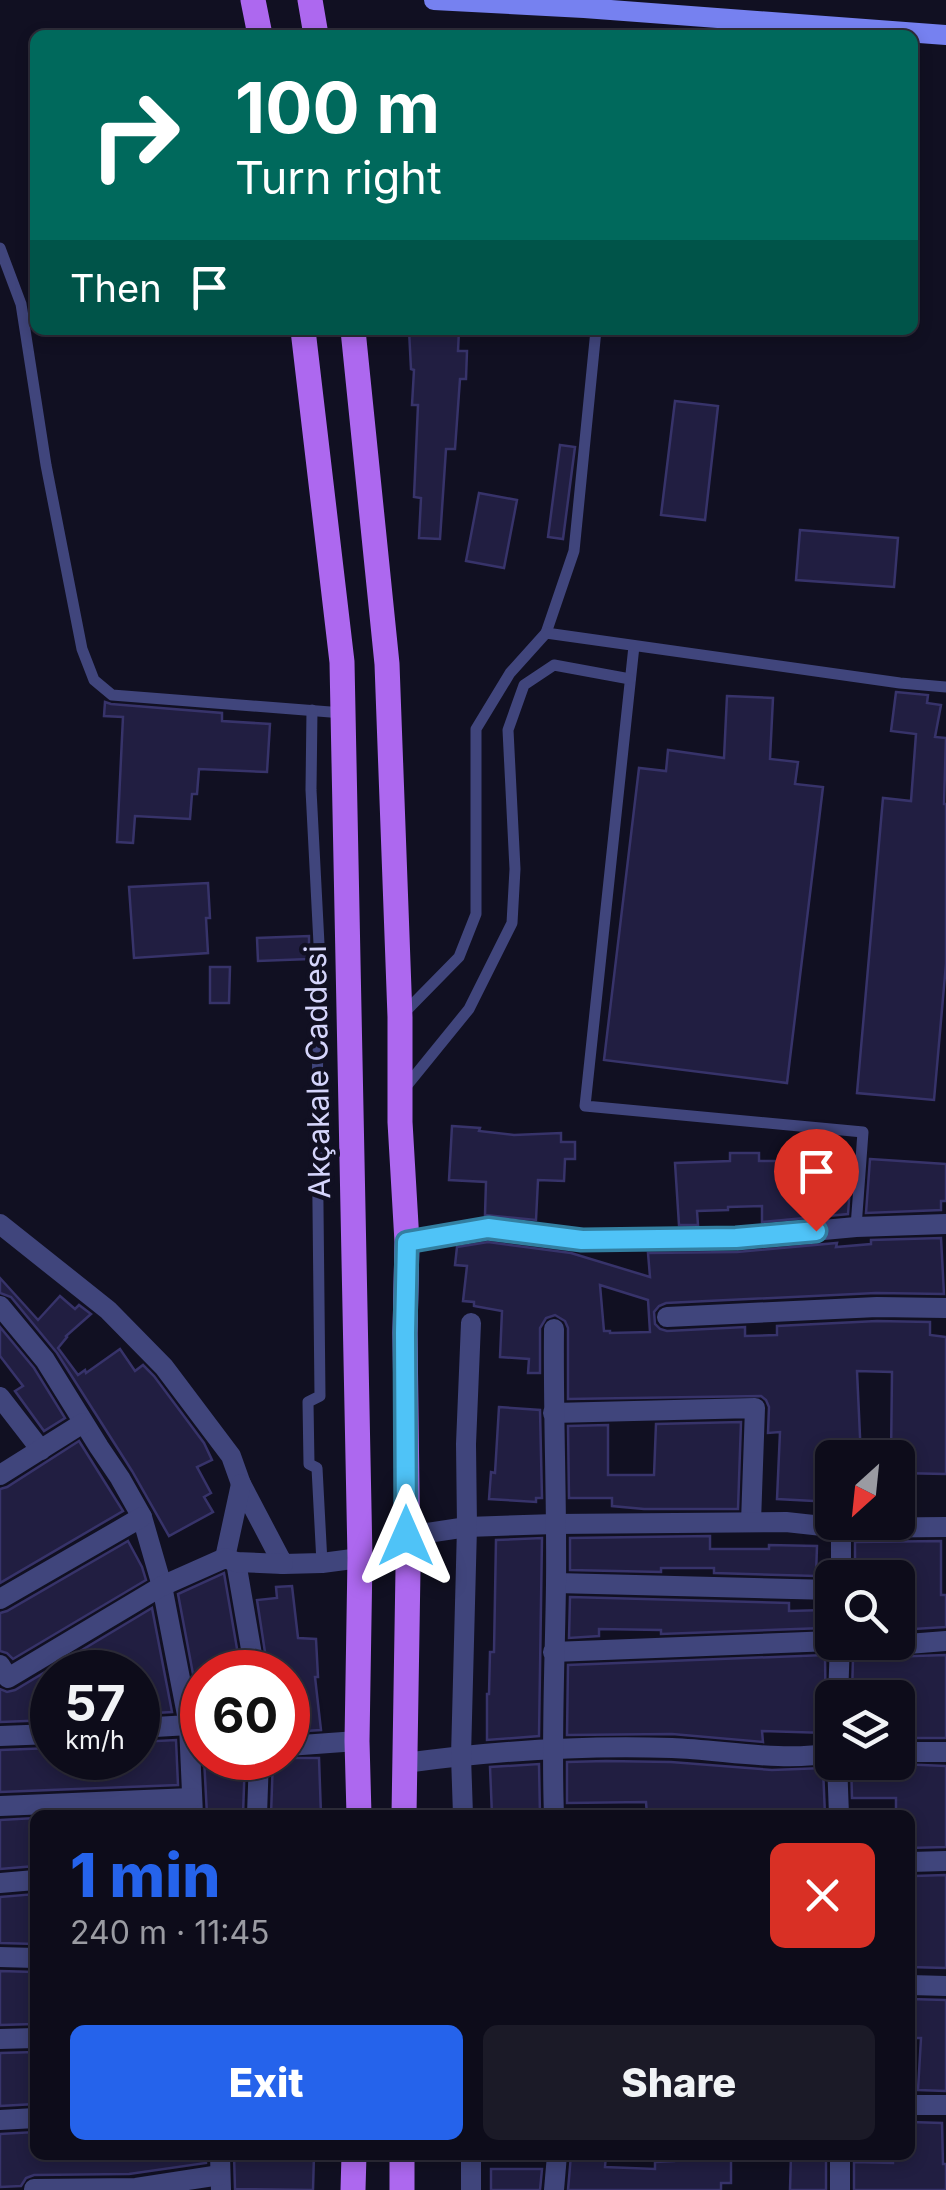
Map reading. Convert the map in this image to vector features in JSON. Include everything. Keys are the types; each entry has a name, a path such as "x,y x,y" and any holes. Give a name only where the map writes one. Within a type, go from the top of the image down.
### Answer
{"main road":[{"path":"252,0 259,30"},
{"path":"310,0 315,30"},
{"path":"434,0 879,30"},
{"path":"918,33 946,35"},
{"name":"Akçakale Caddesi","path":"304,335 342,662 360,1558 359,1810"},
{"path":"354,335 387,664 400,1017 400,1122 407,1242 404,1810"},
{"path":"353,2190 354,2160"},
{"path":"402,2160 402,2190"}],"street":[{"path":"0,1224 108,1310 164,1367 231,1456 284,1564"},
{"path":"407,1242 488,1228 582,1240 736,1238 946,1224"},
{"path":"0,1306 45,1360 142,1518 162,1586 180,1679"},
{"path":"668,1317 877,1307 946,1308"},
{"path":"463,1810 460,1756 471,1323"},
{"path":"554,1329 554,1810"},
{"path":"0,1397 41,1450"},
{"path":"553,1413 755,1408 751,1522"},
{"path":"0,1476 82,1422"},
{"path":"242,1484 231,1560 250,1650"},
{"path":"0,1599 142,1518"},
{"path":"406,1536 467,1527 555,1524 815,1525"},
{"path":"915,1527 946,1527"},
{"path":"0,1664 8,1678 162,1586 231,1560 284,1564 360,1558"},
{"path":"556,1583 815,1590"},
{"path":"915,1641 946,1641"},
{"path":"553,1652 815,1643"},
{"path":"0,1736 30,1735"},
{"path":"310,1744 357,1741"},
{"path":"405,1762 552,1750 670,1748 815,1755"},
{"path":"915,1752 946,1752"},
{"path":"0,1806 193,1807 192,1780"},
{"path":"256,1810 258,1780"},
{"path":"838,1780 839,1810"},
{"path":"915,1862 946,1861"},
{"path":"0,1883 30,1880"},
{"path":"0,1957 30,1958"},
{"path":"915,1985 946,1986"},
{"path":"0,2039 30,2038"},
{"path":"915,2105 946,2105"},
{"path":"0,2120 30,2118"},
{"path":"471,2160 472,2190"},
{"path":"554,2190 557,2160"},
{"path":"840,2160 840,2190"},
{"path":"34,2189 136,2188 220,2173"}],"lane":[{"path":"0,248 21,304 46,465 82,649 94,680 112,694 343,712"},
{"path":"400,1017 459,957 476,914 476,729 510,673 546,633 574,551 596,335"},
{"path":"546,633 946,687"},
{"path":"634,646 584,1106 863,1132 856,1227"},
{"path":"402,1092 469,1009 512,923 515,869 508,730 524,685 554,665 630,679"},
{"path":"312,710 319,944 320,1396 308,1402 308,1464 317,1468 322,1563"}],"building":[{"path":"409,335 459,335 458,351 467,351 466,379 460,379 455,449 446,449 440,539 419,538 421,498 414,497 418,405 412,405"},
{"path":"675,401 718,406 705,520 661,515"},
{"path":"560,445 575,447 563,539 548,537"},
{"path":"479,493 517,500 504,568 466,561"},
{"path":"800,530 898,538 894,587 796,580"},
{"path":"896,692 928,695 927,703 941,705 935,737 946,738 946,964 934,1100 857,1093 883,798 911,801 916,734 891,731"},
{"path":"727,696 773,698 770,759 798,762 795,784 823,787 787,1083 604,1060 639,768 666,771 668,750 724,758"},
{"path":"105,702 222,713 222,721 270,724 267,772 199,769 190,819 135,816 133,843 117,842 123,717 104,716"},
{"path":"208,883 208,953 134,958 129,887"},
{"path":"309,936 309,959 258,961 257,938"},
{"path":"210,967 230,967 229,1003 210,1003"},
{"path":"452,1126 514,1135 561,1133 561,1142 575,1142 575,1159 565,1159 564,1181 538,1180 536,1220 485,1215 486,1182 449,1180"},
{"path":"730,1153 759,1153 759,1161 781,1161 822,1180 823,1159 852,1159 848,1214 762,1222 762,1206 728,1207 697,1211 698,1225 679,1225 675,1163 730,1161"},
{"path":"870,1159 946,1164 946,1201 941,1201 941,1210 866,1213"},
{"path":"941,1238 944,1294 876,1293 666,1303 654,1312 655,1324 667,1331 745,1327 745,1336 777,1335 777,1326 930,1322 930,1335 946,1337 946,1474 915,1473 915,1440 891,1440 892,1372 857,1371 860,1440 815,1440 815,1501 777,1499 780,1432 768,1433 769,1407 761,1396 568,1399 565,1321 555,1315 546,1318 540,1328 540,1373 528,1373 529,1359 500,1357 502,1311 463,1301 467,1266 455,1265 457,1247 488,1242 571,1253 650,1277 648,1253 871,1244 871,1240","holes":["600,1285 648,1300 650,1332 604,1331"]},
{"path":"0,1278 38,1320 60,1296 75,1309 79,1305 91,1314 58,1348 78,1375 120,1349 135,1371 143,1365 154,1376 204,1443 212,1460 197,1467 211,1493 204,1497 213,1512 169,1536 57,1353 11,1297 0,1293"},
{"path":"0,1327 34,1368 65,1418 44,1431 15,1391 23,1386 0,1356"},
{"path":"499,1407 540,1410 542,1498 536,1498 536,1502 489,1499 491,1472 495,1473"},
{"path":"741,1422 738,1509 644,1509 612,1506 612,1498 569,1498 568,1426 608,1425 608,1475 654,1475 656,1424"},
{"path":"79,1441 123,1511 0,1583 0,1489"},
{"path":"710,1536 710,1549 817,1546 815,1576 714,1573 714,1568 661,1568 661,1572 570,1570 570,1538"},
{"path":"542,1538 539,1736 487,1740 490,1652 494,1652 496,1540"},
{"path":"128,1541 146,1580 13,1659 0,1651 0,1613"},
{"path":"941,1541 941,1595 946,1595 946,1627 915,1629 915,1560 855,1560 855,1542"},
{"path":"224,1573 237,1650 188,1650 178,1594"},
{"path":"292,1586 298,1638 316,1639 315,1677 321,1730 310,1731 310,1650 265,1650 257,1600 277,1598 276,1587"},
{"path":"570,1597 789,1603 789,1611 815,1610 815,1628 661,1634 661,1630 599,1629 599,1636 569,1638"},
{"path":"152,1608 172,1712 160,1713 160,1650 82,1650"},
{"path":"815,1655 815,1660 825,1660 825,1680 815,1680 815,1733 762,1731 763,1742 672,1734 567,1735 568,1665"},
{"path":"946,1655 946,1738 915,1738 915,1680 852,1680 853,1660 915,1660 915,1656"},
{"path":"30,1681 30,1721 0,1722 0,1689 15,1690"},
{"path":"176,1740 178,1785 0,1792 0,1750 30,1749 30,1780 160,1780 160,1741"},
{"path":"310,1758 319,1758 321,1810 271,1810 272,1780 310,1780"},
{"path":"567,1762 671,1762 772,1770 815,1768 815,1780 824,1780 825,1810 647,1810 646,1802 567,1803"},
{"path":"539,1764 540,1810 492,1810 490,1767"},
{"path":"915,1765 946,1766 946,1847 915,1848 915,1810 896,1810 896,1798 852,1798 852,1780 915,1780"},
{"path":"205,1780 244,1780 243,1810 207,1810"},
{"path":"30,1818 30,1866 0,1869 0,1820"},
{"path":"946,1875 946,1968 915,1967 915,1876"},
{"path":"30,1894 30,1944 0,1943 0,1897"},
{"path":"0,1971 30,1972 30,2024 0,2025"},
{"path":"915,1999 946,2000 946,2091 918,2090 921,2038 915,2038"},
{"path":"30,2052 30,2104 0,2106 0,2053"},
{"path":"915,2122 942,2123 946,2190 854,2190 854,2162 915,2160"},
{"path":"30,2132 30,2160 206,2163 129,2174 34,2175 21,2186 0,2187 0,2134"},
{"path":"234,2160 314,2160 313,2190 235,2189"},
{"path":"571,2160 606,2160 605,2167 655,2169 655,2162 731,2160 731,2183 721,2183 721,2190 568,2190"},
{"path":"791,2160 826,2160 826,2190 790,2190"},
{"path":"491,2169 542,2169 540,2190 491,2190"}],"route":[{"path":"406,1536 407,1242 488,1228 582,1240 736,1238 816,1231"}]}
